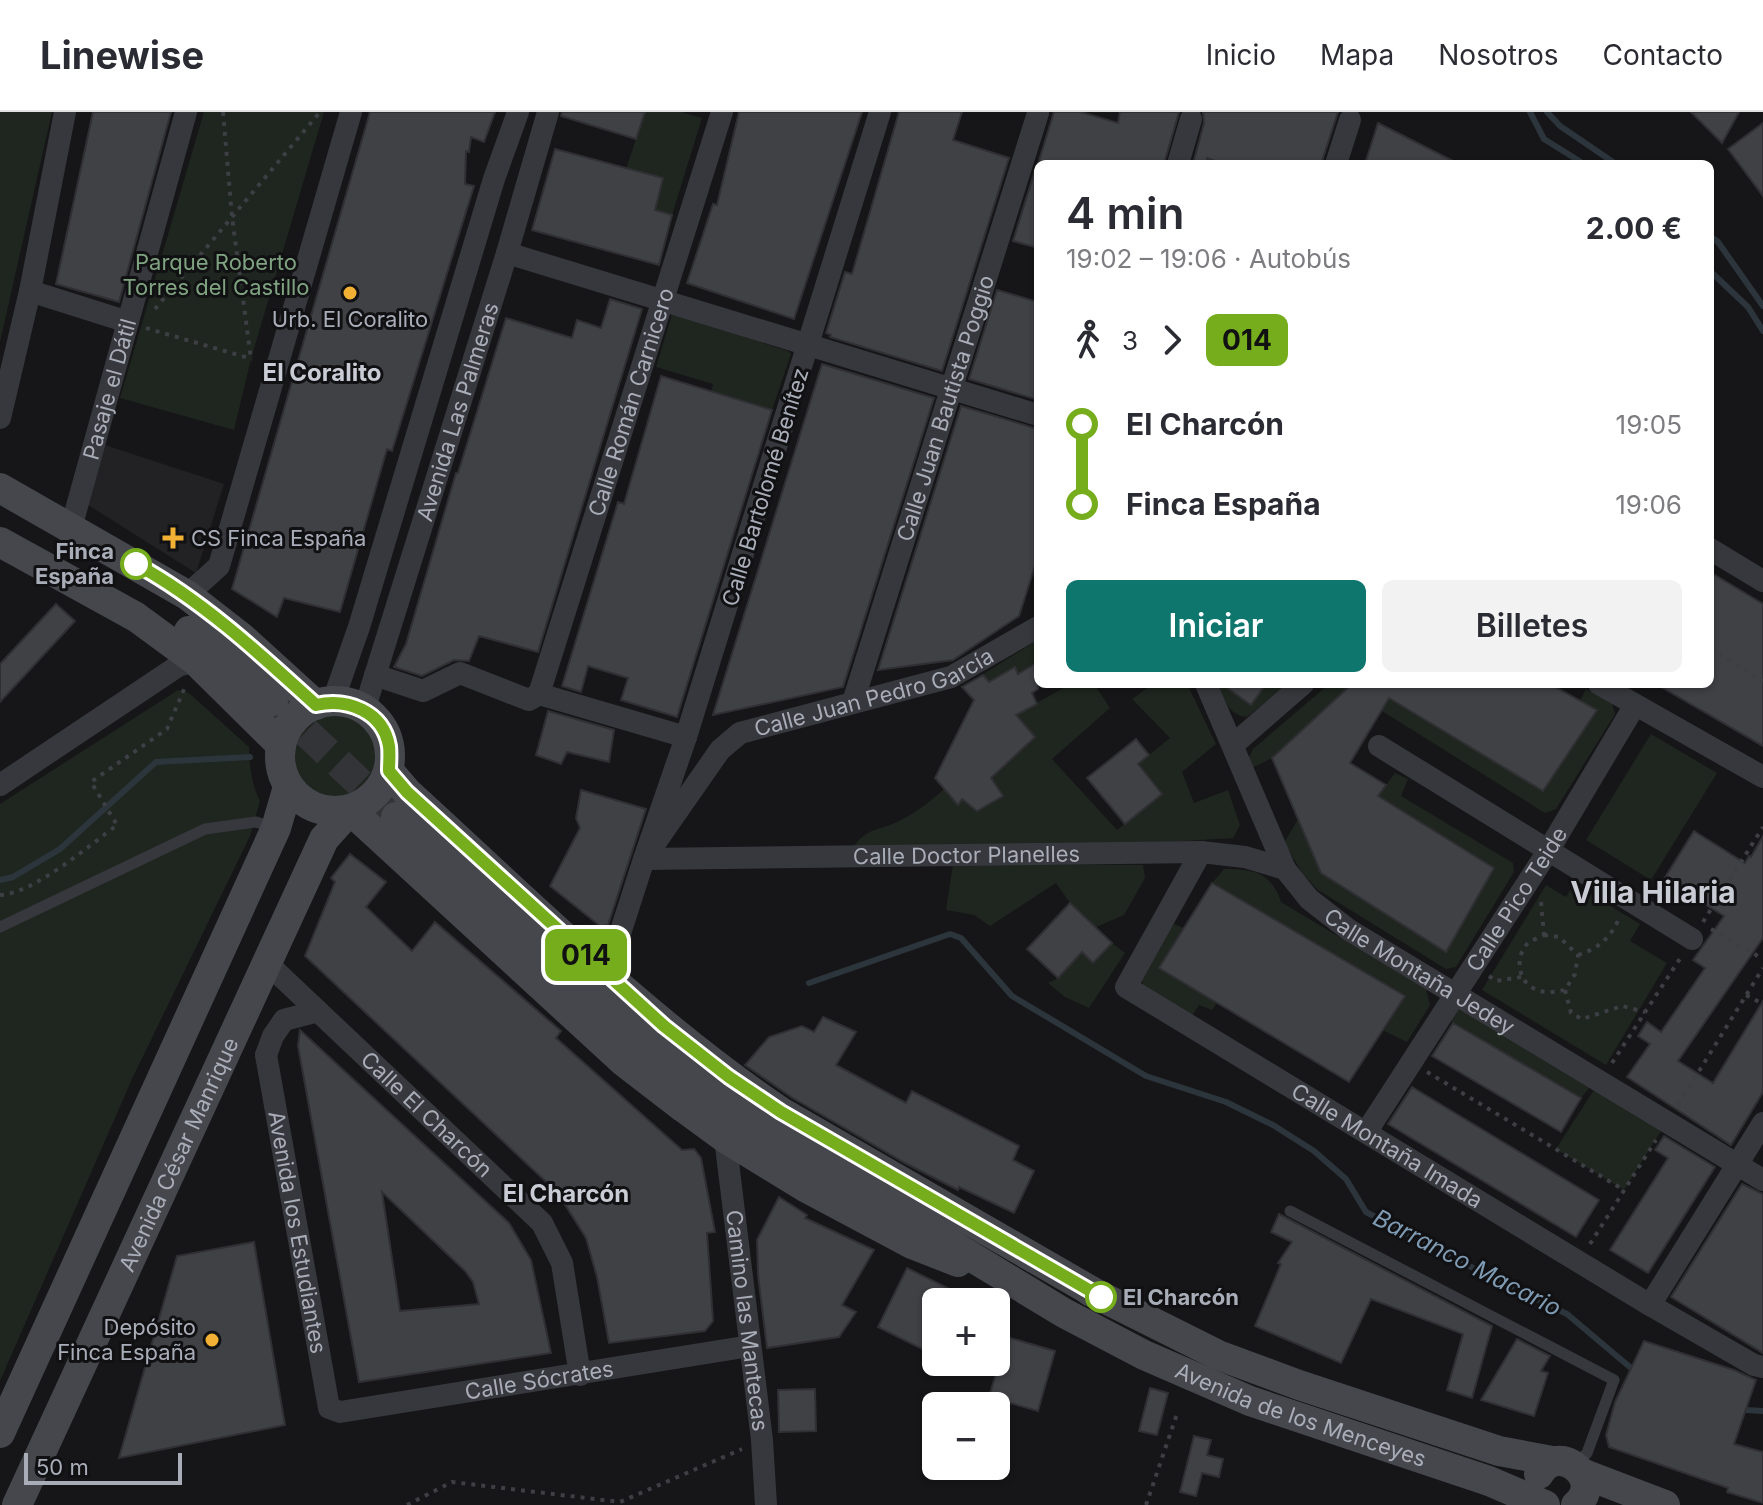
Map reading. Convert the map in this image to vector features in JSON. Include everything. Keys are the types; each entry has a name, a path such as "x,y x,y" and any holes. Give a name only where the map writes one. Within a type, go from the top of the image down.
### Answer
{"main road":[{"path":"0,488 187,595 324,703"},
{"path":"0,522 134,596 188,630 273,701"},
{"path":"0,542 136,617 190,674 281,745"},
{"path":"324,703 352,704 367,712 377,721 389,745 389,771 382,785 366,802 350,810 332,812 311,806 288,787 280,765 281,745 287,730 300,714 324,703"},
{"path":"389,771 407,792 664,1026 729,1077 781,1112 1105,1299"},
{"name":"Avenida César Manrique","path":"0,1433 276,828 288,787"},
{"path":"350,810 623,1061 725,1138 805,1187 912,1244 1064,1313"},
{"name":"Avenida César Manrique","path":"17,1505 324,839 350,810"},
{"path":"396,817 660,1057 702,1089 776,1139 909,1213 957,1248 1064,1313"},
{"path":"103,1208 144,1226"},
{"path":"909,1213 991,1243 1105,1299"},
{"name":"Avenida de los Menceyes","path":"1105,1299 1218,1355 1299,1385 1499,1451 1570,1467 1665,1505"},
{"name":"Avenida de los Menceyes","path":"1064,1313 1144,1355 1250,1401 1489,1481 1544,1504"},
{"path":"1544,1504 1535,1487 1540,1470 1570,1467 1587,1488 1576,1505"}],"street":[{"path":"0,418 30,291 65,112"},
{"name":"Pasaje el Dátil","path":"71,528 134,324 186,112"},
{"path":"187,595 219,566 351,112"},
{"name":"Avenida Las Palmeras","path":"324,703 359,627 494,179 518,112"},
{"name":"Avenida Las Palmeras","path":"367,712 368,698 548,112"},
{"name":"Calle Román Carnicero","path":"539,694 722,112"},
{"name":"Calle Bartolomé Benítez","path":"644,859 686,737 880,112"},
{"name":"Calle Juan Bautista Poggio","path":"853,702 1038,113"},
{"path":"1179,160 1191,119"},
{"path":"1337,160 1350,120"},
{"path":"507,253 1034,414"},
{"path":"30,291 134,324"},
{"path":"1714,551 1763,581"},
{"name":"Calle Juan Pedro García","path":"607,974 644,859 720,750 740,733 951,677 1033,629"},
{"path":"0,785 178,666 190,674"},
{"path":"375,675 423,691 460,673 529,700 539,694 686,737"},
{"name":"Calle Montaña Jedey","path":"1208,688 1285,869 1309,899 1349,930 1763,1180"},
{"path":"1233,745 1298,688"},
{"path":"1606,688 1763,777"},
{"name":"Calle Pico Teide","path":"1367,1131 1548,851 1635,705"},
{"path":"1379,746 1629,900 1697,932"},
{"name":"Calle Doctor Planelles","path":"644,859 1201,852 1245,857 1285,869"},
{"name":"Calle Montaña Imada","path":"1201,852 1126,987 1650,1305 1754,1365 1763,1367"},
{"name":"Calle El Charcón","path":"267,963 542,1223 562,1263 580,1375"},
{"path":"232,1037 248,1042 266,1055 273,1036 284,1020 318,1011"},
{"name":"Avenida los Estudiantes","path":"266,1055 329,1408"},
{"path":"1650,1305 1763,1123"},
{"name":"Camino las Mantecas","path":"725,1138 762,1440 766,1505"},
{"name":"Calle Sócrates","path":"329,1408 340,1412 750,1346"}],"lane":[{"path":"0,927 205,829 256,822 276,828"},
{"path":"1290,1211 1614,1380 1587,1453 1570,1467"}],"path":[{"path":"223,112 232,217 251,359"},
{"path":"277,366 134,324 232,217 320,112"},
{"path":"1714,651 1763,681"},
{"path":"0,895 9,895 43,879 117,825 91,782 167,729 190,674"},
{"path":"1524,887 1542,903 1544,935"},
{"path":"1578,955 1596,949 1610,936 1629,900"},
{"path":"1697,932 1763,959"},
{"path":"1565,990 1549,992 1532,988 1521,977 1519,960 1527,944 1544,935 1559,937 1578,955"},
{"path":"1578,955 1575,974 1565,990 1571,1013 1582,1019 1622,1006 1646,1012"},
{"path":"1474,964 1496,981 1521,977"},
{"path":"1579,1261 1763,968"},
{"path":"1746,995 1763,1004"},
{"path":"1411,1063 1624,1190"},
{"path":"1146,1505 1178,1411"},
{"path":"407,1505 452,1482 620,1502 762,1440"}],"shaded area":[{"name":"CS Finca España","path":"102,444 224,484 196,573 85,503"}],"green space":[{"path":"0,112 52,112 0,342"},
{"name":"Parque Roberto Torres del Castillo","path":"204,112 324,112 251,359 234,430 120,398"},
{"path":"645,112 681,112 702,118 672,215 616,199"},
{"path":"672,314 788,351 791,354 772,410 711,392 713,384 656,367"},
{"path":"1034,642 1034,664 1005,682 1022,711 1064,688 1097,688 1110,708 1052,759 1117,830 1162,794 1138,764 1170,738 1132,699 1147,688 1189,688 1216,744 1182,772 1194,803 1228,790 1240,825 1233,838 852,849 868,833 907,817 944,789 958,805 962,799 977,811 1003,796 991,778 1035,737 982,675"},
{"path":"1220,688 1228,688 1251,705 1263,688 1284,688 1247,717 1235,713"},
{"path":"1324,688 1348,688 1272,758 1252,768 1248,759 1253,749"},
{"path":"1586,689 1612,703 1615,714 1556,809 1545,813 1382,711 1389,698 1543,791 1596,710 1580,701"},
{"path":"178,690 189,693 249,747 253,781 260,801 250,836 132,1079 0,1381 0,804"},
{"path":"327,714 343,714 366,726 375,740 378,757 375,774 366,788 343,800 327,800 311,793 299,781 292,765 292,749 299,733 311,721"},
{"path":"1651,734 1717,773 1651,880 1586,840"},
{"path":"1395,773 1408,779 1401,796 1513,863 1514,872 1456,967 1446,969 1318,890 1303,874 1284,843 1298,819 1445,951 1494,868 1378,796"},
{"path":"953,864 1143,865 1145,878 1124,915 1096,927 1070,903 1056,883 990,926 974,915 946,910"},
{"path":"1224,869 1260,874 1272,884 1281,902 1426,989 1430,1005 1407,1042 1384,1031 1404,996 1212,883"},
{"path":"1574,884 1640,924 1630,941 1667,963 1606,1065 1482,990 1546,885 1566,897"},
{"path":"1172,923 1183,928 1159,968 1217,1003 1212,1010 1199,1005 1192,1016 1143,985 1141,976"},
{"path":"1112,943 1125,953 1089,1008 1065,997 1048,983 1058,978 1082,952 1093,963"},
{"path":"1456,1007 1590,1087 1581,1098 1449,1020"},
{"path":"1599,1082 1666,1123 1624,1190 1556,1149"}],"building":[{"path":"93,112 171,112 119,302 56,284"},
{"path":"370,112 495,112 484,142 471,137 469,152 466,151 465,184 474,186 392,451 387,449 340,612 284,598 277,617 232,589"},
{"path":"562,112 645,112 636,139 561,116"},
{"path":"739,112 862,112 794,319 687,283 713,204 717,205"},
{"path":"899,112 962,112 953,140 1009,158 942,371 830,337 826,333 845,272 852,274"},
{"path":"1054,112 1081,112 1118,123 1120,112 1179,112 1165,160 1039,160"},
{"path":"1203,112 1338,112 1322,160 1194,160 1204,123"},
{"path":"1691,112 1739,112 1722,143"},
{"path":"1378,123 1451,160 1366,160"},
{"path":"1763,123 1763,196 1728,149"},
{"path":"555,149 663,178 655,210 672,215 659,265 532,230"},
{"path":"1034,173 1034,247 1013,241"},
{"path":"997,290 1034,301 1034,399 969,379"},
{"path":"610,299 642,309 538,652 479,636 469,661 454,660 422,676 394,667 406,644 506,318 572,338 577,320 601,328"},
{"path":"822,364 934,398 843,687 713,715"},
{"path":"661,376 772,410 677,717 621,700 628,678 588,666 581,692 562,686 618,502 624,504"},
{"path":"961,406 1034,428 1034,569 1019,616 953,660 878,670"},
{"path":"1714,574 1763,604 1763,746 1663,688 1714,688"},
{"path":"56,604 75,621 0,702 0,664"},
{"path":"1034,664 1034,688 1038,689 1032,693 1037,704 1016,715 1035,737 991,778 1003,796 977,811 962,799 958,805 935,778 974,700 962,687 983,675 989,682 1015,667 1018,674"},
{"path":"1228,688 1263,688 1251,705"},
{"path":"1348,688 1557,688 1597,710 1543,791 1389,698 1350,763 1386,785 1378,796 1494,868 1446,952 1321,873 1272,758"},
{"path":"548,711 614,730 609,762 567,752 561,764 536,755"},
{"path":"1136,739 1149,755 1138,764 1162,794 1125,824 1087,778"},
{"path":"581,790 646,809 608,925 600,926 550,886 580,828 576,818"},
{"path":"1694,831 1745,863 1763,836 1763,938 1678,1061 1713,1083 1763,1001 1763,1092 1731,1145 1627,1077 1650,1044 1638,1036 1647,1022 1661,1032 1705,968 1693,960 1724,916 1664,879"},
{"path":"350,854 386,882 366,907 412,951 435,922 561,1031 556,1038 682,1150 694,1149 701,1158 715,1232 707,1233 713,1321 705,1331 609,1343 597,1277 586,1238 557,1192 305,956 335,882 331,878"},
{"path":"1212,883 1405,996 1349,1082 1159,968"},
{"path":"1070,903 1112,943 1093,963 1082,952 1058,978 1027,949"},
{"path":"823,1017 856,1032 836,1065 906,1103 912,1091 1019,1146 1013,1160 1034,1171 1014,1213 959,1187 958,1190 905,1163 791,1097 745,1065 769,1037 802,1026 814,1032"},
{"path":"1453,1023 1581,1098 1561,1132 1432,1056"},
{"path":"300,1030 509,1223 531,1260 551,1353 359,1382 298,1046","holes":["382,1192 473,1282 479,1304 400,1311"]},
{"path":"1412,1087 1599,1200 1576,1237 1388,1124"},
{"path":"1664,1136 1715,1167 1648,1273 1610,1250 1668,1158 1655,1150"},
{"path":"1742,1184 1763,1194 1763,1353 1671,1297"},
{"path":"779,1197 807,1215 805,1218 874,1250 842,1305 856,1312 839,1337 767,1348 757,1240"},
{"path":"1279,1214 1492,1326 1472,1398 1447,1390 1463,1334 1371,1299 1341,1363 1255,1326 1281,1264 1278,1263 1292,1242 1271,1232"},
{"name":"Depósito Finca España","path":"254,1242 285,1425 119,1458 177,1256"},
{"path":"907,1268 948,1288 922,1288 922,1349 878,1327"},
{"path":"1010,1338 1055,1351 1038,1411 1010,1403 1010,1392 990,1392 995,1376 1010,1376"},
{"path":"1517,1339 1550,1356 1541,1371 1548,1373 1534,1416 1481,1400"},
{"path":"1644,1341 1756,1380 1734,1444 1763,1452 1763,1503 1609,1447 1606,1435 1615,1402"},
{"path":"1150,1388 1168,1393 1157,1435 1139,1431"},
{"path":"815,1389 816,1431 779,1432 778,1390"},
{"path":"1194,1436 1211,1440 1207,1455 1223,1459 1219,1477 1202,1473 1196,1496 1180,1492"}],"waterway":[{"path":"1530,112 1544,139 1578,160"},
{"path":"1547,112 1560,126 1610,160"},
{"path":"1714,239 1763,306"},
{"path":"1714,275 1748,307 1763,331"},
{"path":"0,880 13,877 60,849 156,762 250,757"},
{"name":"Barranco Macario","path":"809,983 950,934 961,938 1012,996 1146,1076 1226,1102 1273,1125 1314,1151 1346,1179 1366,1212 1567,1314 1631,1368"},
{"path":"1746,1410 1763,1411"}],"tunnel":[{"path":"273,701 396,817"}],"bus line":[{"name":"014","path":"136,564 187,595 241,637 316,705 333,701 352,704 367,712 377,721 389,745 389,771 407,792 664,1026 729,1077 781,1112 1101,1297"}],"place":[{"name":"Urb. El Coralito","path":"350,293"},
{"name":"CS Finca España","path":"173,538"},
{"name":"Finca España","path":"136,564"},
{"name":"El Charcón","path":"1101,1297"},
{"name":"Depósito Finca España","path":"212,1340"}],"district":[{"name":"El Coralito","path":"322,373"},
{"name":"Villa Hilaria","path":"1653,893"},
{"name":"El Charcón","path":"566,1194"}]}
